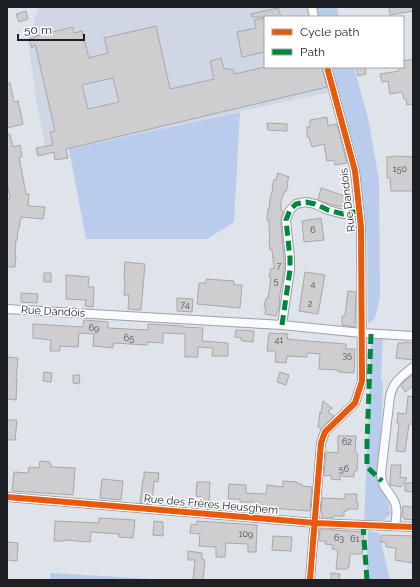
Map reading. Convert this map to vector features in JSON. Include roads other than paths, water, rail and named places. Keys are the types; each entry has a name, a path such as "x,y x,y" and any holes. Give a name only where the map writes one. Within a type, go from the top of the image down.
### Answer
{"street":[{"name":"Rue Dandois","path":"327,68 355,171 361,227 362,333"},
{"path":"282,325 290,270 286,220 290,210 296,204 306,202 344,214 359,211"},
{"name":"Rue Dandois","path":"7,309 282,325 362,333 413,336"},
{"path":"310,580 321,443 325,432 355,404 362,381 362,333"},
{"path":"395,526 396,505 384,486 381,474 391,390 395,384 413,367"},
{"name":"Rue des Frères Heusghem","path":"7,497 315,523 413,527"}]}
